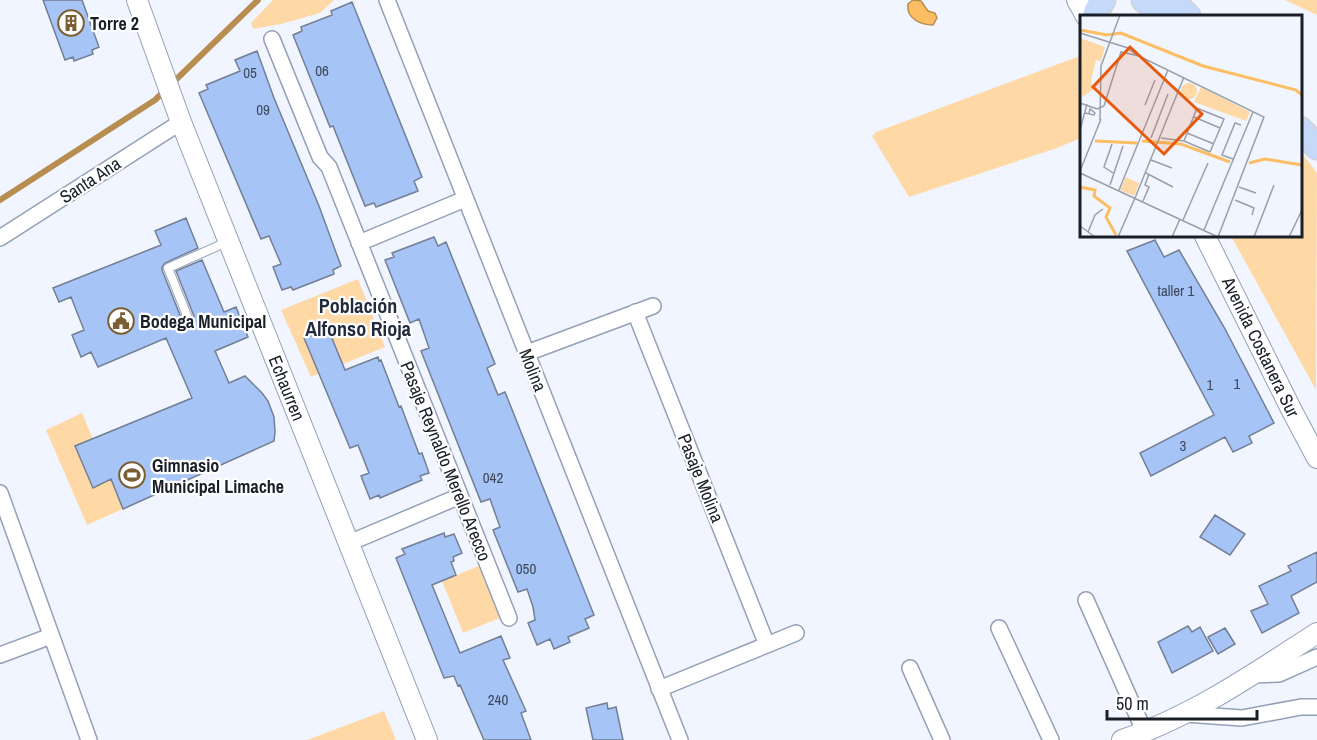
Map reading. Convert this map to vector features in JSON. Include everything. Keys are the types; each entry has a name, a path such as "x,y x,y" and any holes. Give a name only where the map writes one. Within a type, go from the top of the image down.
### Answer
{"main road":[{"path":"1095,15 1102,0"},
{"path":"1144,0 1162,15"},
{"path":"1171,0 1187,15"},
{"path":"1302,131 1317,147"}],"street":[{"name":"Echaurren","path":"137,0 228,242 427,740"},
{"name":"Molina","path":"387,0 680,740"},
{"path":"1077,0 1085,15"},
{"name":"Pasaje Reynaldo Merello Arecco","path":"272,39 320,157 328,167 509,618"},
{"name":"Santa Ana","path":"0,238 181,122"},
{"path":"359,243 465,199"},
{"name":"Avenida Costanera Sur","path":"1206,237 1317,458"},
{"path":"527,354 653,306"},
{"name":"Pasaje Molina","path":"635,312 767,645"},
{"path":"0,493 6,526 51,636 89,740"},
{"path":"349,543 460,496"},
{"path":"1086,600 1145,733"},
{"path":"999,628 1051,740"},
{"path":"659,689 796,633"},
{"path":"1122,740 1145,733 1185,714 1317,633"},
{"path":"0,655 51,636"},
{"path":"1251,675 1279,674 1317,657"},
{"path":"910,668 942,740"},
{"path":"1185,714 1242,718 1301,707 1317,707"}],"lane":[{"path":"188,318 168,268 228,242"}],"shaded area":[{"path":"273,0 334,0 320,13 253,29 251,23"},
{"path":"913,0 921,1 928,11 935,13 937,18 933,25 923,24 912,17 908,4"},
{"path":"1285,0 1317,0 1317,15"},
{"path":"1080,56 1080,138 1057,148 909,197 872,136 876,132"},
{"path":"1302,153 1317,173 1316,390 1232,237 1302,237"},
{"path":"358,279 385,347 311,377 281,310"},
{"name":"Gimnasio Municipal Limache","path":"245,376 269,404 274,421 274,441 87,525 46,430 82,413 93,439"},
{"path":"481,565 502,617 463,633 442,581"},
{"path":"384,711 396,740 307,740"}],"building":[{"name":"Torre 2","path":"43,0 82,0 99,47 92,50 93,54 74,61 73,57 65,60"},
{"path":"352,2 422,177 414,181 418,191 376,207 374,203 365,206 293,35 302,31 301,27 332,15 331,11"},
{"path":"257,51 341,266 333,270 334,274 293,290 291,287 282,290 273,267 281,264 269,236 261,239 199,93 208,89 206,85 240,71 235,60"},
{"path":"186,218 198,248 165,263 162,270 185,323 190,324 194,316 176,271 202,260 224,312 236,307 248,337 215,351 229,383 245,376 268,401 274,417 274,441 123,509 111,479 93,488 75,446 192,398 166,338 98,367 91,352 81,357 72,335 84,330 71,297 59,302 53,288 161,245 155,231"},
{"path":"434,237 438,246 446,242 495,364 487,368 498,395 505,392 594,615 585,619 589,628 568,637 570,642 554,649 550,639 537,645 528,623 535,620 527,589 518,592 493,530 500,527 490,499 481,502 421,351 429,348 419,319 410,323 385,260 394,257 392,253"},
{"path":"1155,240 1164,257 1179,250 1224,327 1274,423 1249,436 1252,443 1233,452 1225,437 1151,476 1140,453 1214,415 1127,251"},
{"path":"329,331 345,370 378,357 379,361 381,360 399,407 401,406 419,454 422,453 429,473 420,476 422,480 380,498 379,495 370,499 361,476 369,473 358,445 350,448 304,338"},
{"path":"1215,515 1245,534 1230,555 1200,537"},
{"path":"444,533 445,537 454,534 462,553 453,557 454,561 451,562 456,575 432,585 460,653 501,636 510,658 503,660 526,711 521,713 531,740 484,740 460,685 458,686 454,676 444,678 396,558 405,554 402,549"},
{"path":"1317,552 1317,582 1291,596 1299,613 1262,633 1251,611 1268,604 1259,586 1291,571 1288,566"},
{"path":"1188,626 1192,632 1200,627 1213,651 1172,673 1158,642"},
{"path":"1225,628 1235,644 1218,654 1208,637"},
{"path":"607,703 608,709 616,707 623,740 593,740 586,708"}],"waterway":[{"path":"0,200 155,100 258,0"}],"place":[{"name":"Torre 2","path":"71,23"},
{"name":"Bodega Municipal","path":"121,321"},
{"name":"Gimnasio Municipal Limache","path":"132,475"}],"district":[{"name":"Población Alfonso Rioja","path":"358,316"}]}
